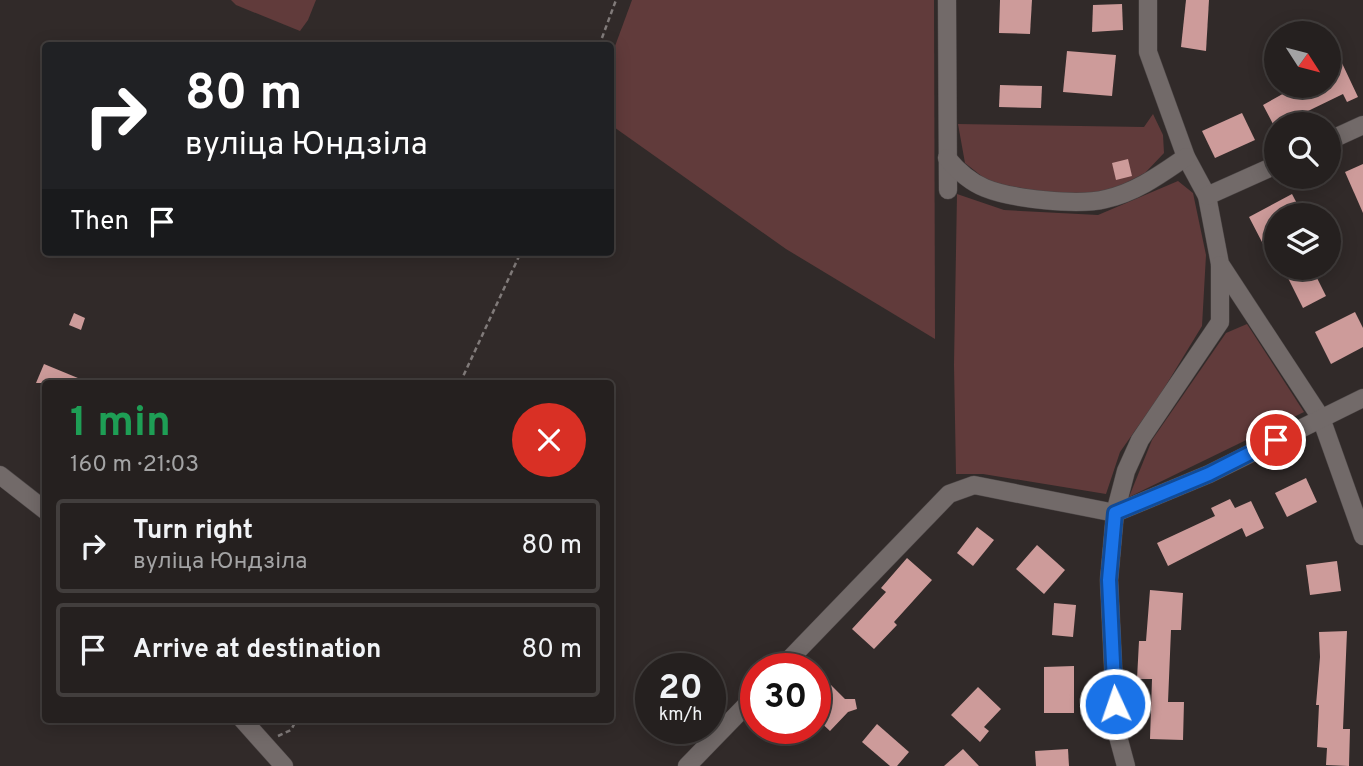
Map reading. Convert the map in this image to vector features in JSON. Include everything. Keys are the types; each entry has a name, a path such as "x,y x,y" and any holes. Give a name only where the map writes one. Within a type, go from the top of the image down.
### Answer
{"street":[{"path":"947,0 948,190"},
{"path":"1126,766 1116,729 1109,580 1115,513 1126,471 1140,440 1220,322 1220,264 1207,196 1186,157 1148,52 1149,0"},
{"path":"1341,135 1363,125"},
{"path":"947,158 958,171 983,188 1063,201 1105,200 1142,187 1186,157"},
{"path":"1207,196 1264,170"},
{"path":"1220,264 1321,418 1363,536"},
{"path":"795,653 949,494 974,485 1115,513 1209,474 1363,398"},
{"path":"0,475 42,508"},
{"path":"687,766 740,711"},
{"path":"246,723 284,766"}],"path":[{"path":"600,42 616,0"},
{"path":"461,380 520,256"},
{"path":"263,743 291,730 295,723"}],"shaded area":[{"path":"231,0 316,0 300,31 236,5"},
{"path":"632,0 934,0 935,339 786,249 614,127 614,49"},
{"path":"1153,114 1163,135 1164,153 1145,173 1106,193 1059,195 989,182 965,163 958,124 1144,127"},
{"path":"1178,181 1193,193 1206,255 1202,326 1160,395 1120,452 1106,494 983,474 956,474 954,365 957,194 1004,210 1098,215"},
{"path":"1247,324 1304,412 1129,497 1152,440 1226,333"}],"building":[{"path":"1000,0 1032,0 1030,34 999,33"},
{"path":"1186,0 1209,0 1206,51 1181,47"},
{"path":"1122,4 1123,30 1092,32 1093,5"},
{"path":"1067,51 1116,55 1112,96 1063,92"},
{"path":"1341,61 1358,97 1347,102 1343,94 1341,95"},
{"path":"1000,85 1042,86 1041,108 999,107"},
{"path":"1276,98 1335,98 1308,112 1267,112 1263,105"},
{"path":"1242,113 1255,140 1215,158 1202,131"},
{"path":"1128,159 1132,176 1116,180 1112,163"},
{"path":"1363,164 1363,213 1345,172"},
{"path":"1292,194 1297,203 1275,203"},
{"path":"1264,209 1264,244 1263,244 1249,217"},
{"path":"1289,280 1318,280 1326,296 1303,308"},
{"path":"1355,312 1363,328 1363,347 1331,364 1315,332"},
{"path":"74,313 85,318 81,330 69,325"},
{"path":"44,364 83,380 42,380 42,383 36,383"},
{"path":"1306,478 1317,502 1287,517 1275,493"},
{"path":"1230,499 1235,508 1251,501 1264,528 1246,537 1242,528 1168,566 1157,543 1215,516 1211,508"},
{"path":"977,527 994,540 973,566 957,553"},
{"path":"1037,545 1065,570 1044,594 1016,569"},
{"path":"907,558 932,580 894,622 897,625 874,649 852,629 886,592 881,588"},
{"path":"1337,561 1341,591 1310,595 1306,565"},
{"path":"1150,590 1183,593 1181,630 1171,630 1168,702 1184,702 1183,740 1150,739 1152,679 1137,679 1139,641 1146,641"},
{"path":"1054,603 1076,605 1073,637 1052,635"},
{"path":"1347,631 1343,729 1350,729 1349,766 1326,765 1327,748 1317,747 1319,632"},
{"path":"1074,666 1074,713 1044,713 1044,667"},
{"path":"831,685 845,699 855,699 857,709 848,712 831,730"},
{"path":"978,687 1001,709 984,727 989,731 980,742 951,715"},
{"path":"877,724 909,752 897,766 890,766 862,742"},
{"path":"963,749 979,766 944,766"},
{"path":"1068,749 1069,766 1036,766 1035,751"}],"route":[{"path":"1115,704 1109,580 1115,513 1209,474 1276,440"}]}
